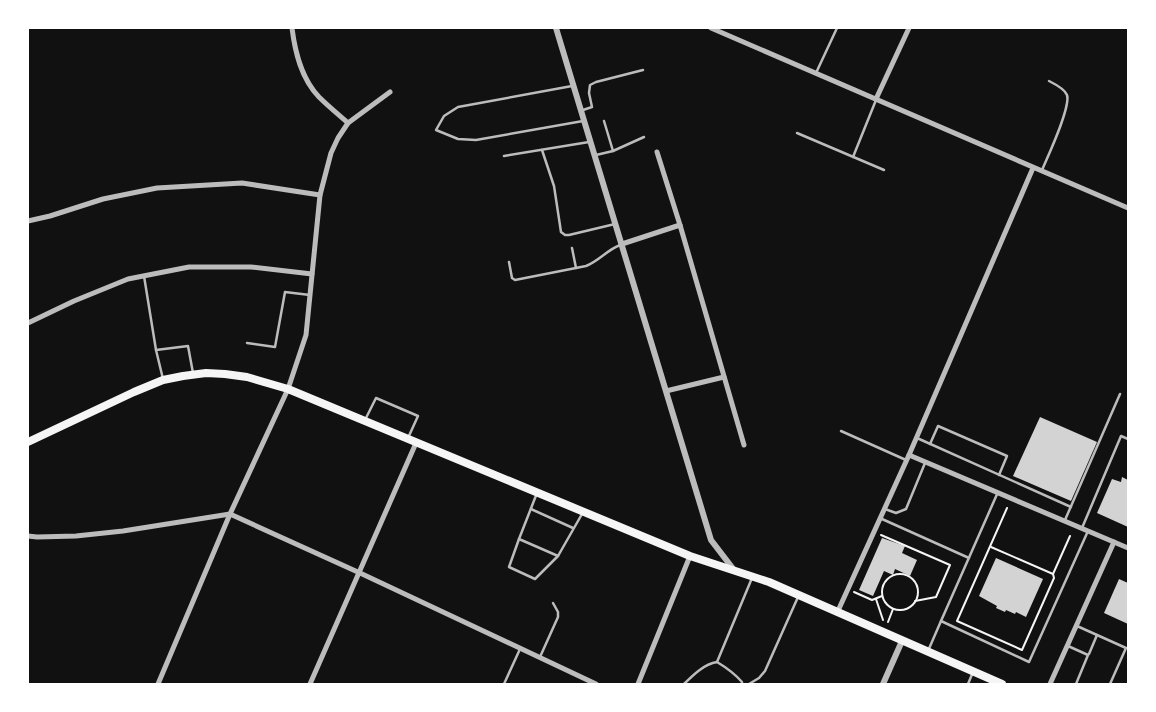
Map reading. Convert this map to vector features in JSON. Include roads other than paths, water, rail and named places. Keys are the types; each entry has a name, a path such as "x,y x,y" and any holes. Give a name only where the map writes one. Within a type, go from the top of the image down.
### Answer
{"main road":[{"path":"28,442 163,380 206,373 247,377 288,389 690,556 753,577 1002,684"}],"street":[{"path":"292,28 295,49 303,73 318,96 348,123"},
{"path":"556,28 711,540 734,570"},
{"path":"711,28 1128,208"},
{"path":"876,98 909,28"},
{"path":"158,684 230,514 288,389 306,335 320,195 334,145 348,123 390,92"},
{"path":"657,152 744,445"},
{"path":"837,613 908,457 1033,168"},
{"path":"28,221 103,199 157,188 242,184 320,195"},
{"path":"622,244 680,225"},
{"path":"28,323 119,282 189,267 251,267 312,274"},
{"path":"666,392 724,377"},
{"path":"310,684 416,443"},
{"path":"908,457 926,462 1128,548"},
{"path":"28,536 76,536 123,531 230,514 596,684"},
{"path":"1050,684 1114,542"},
{"path":"638,684 690,556"},
{"path":"883,684 902,641"}],"lane":[{"path":"816,73 838,28"},
{"path":"581,110 592,107 589,93 590,85 642,70"},
{"path":"1042,171 1062,121 1068,100 1065,91 1049,81"},
{"path":"574,85 458,107 444,116 436,130 458,139 476,140 584,121"},
{"path":"853,156 876,98"},
{"path":"604,121 614,151"},
{"path":"797,133 884,170"},
{"path":"595,156 614,151 644,137"},
{"path":"504,156 591,142"},
{"path":"542,150 554,186 561,232 569,235 616,224"},
{"path":"509,262 512,278 515,280 594,263 612,248 622,244"},
{"path":"572,248 576,268"},
{"path":"144,276 163,380"},
{"path":"246,343 275,347 285,292 310,295"},
{"path":"156,350 188,346 194,374"},
{"path":"1065,520 1120,394"},
{"path":"364,422 376,398 418,416 408,440"},
{"path":"930,444 938,426 1007,456 999,475"},
{"path":"841,431 908,457"},
{"path":"1082,528 1121,436 1128,439"},
{"path":"916,438 1071,507"},
{"path":"884,508 896,513 906,509 926,462"},
{"path":"927,652 998,492"},
{"path":"537,493 509,567 535,579 558,556 582,512"},
{"path":"531,509 573,528"},
{"path":"880,518 969,558"},
{"path":"941,621 1029,662 1088,530"},
{"path":"519,539 558,556"},
{"path":"684,684 707,666 717,662 753,577"},
{"path":"749,684 765,670 799,596"},
{"path":"540,658 558,617 558,612 553,603"},
{"path":"1076,626 1126,648 1110,684"},
{"path":"1076,684 1097,635"},
{"path":"1068,646 1088,655"},
{"path":"504,684 520,649"},
{"path":"717,662 728,668 742,684"},
{"path":"968,684 973,672"}]}
